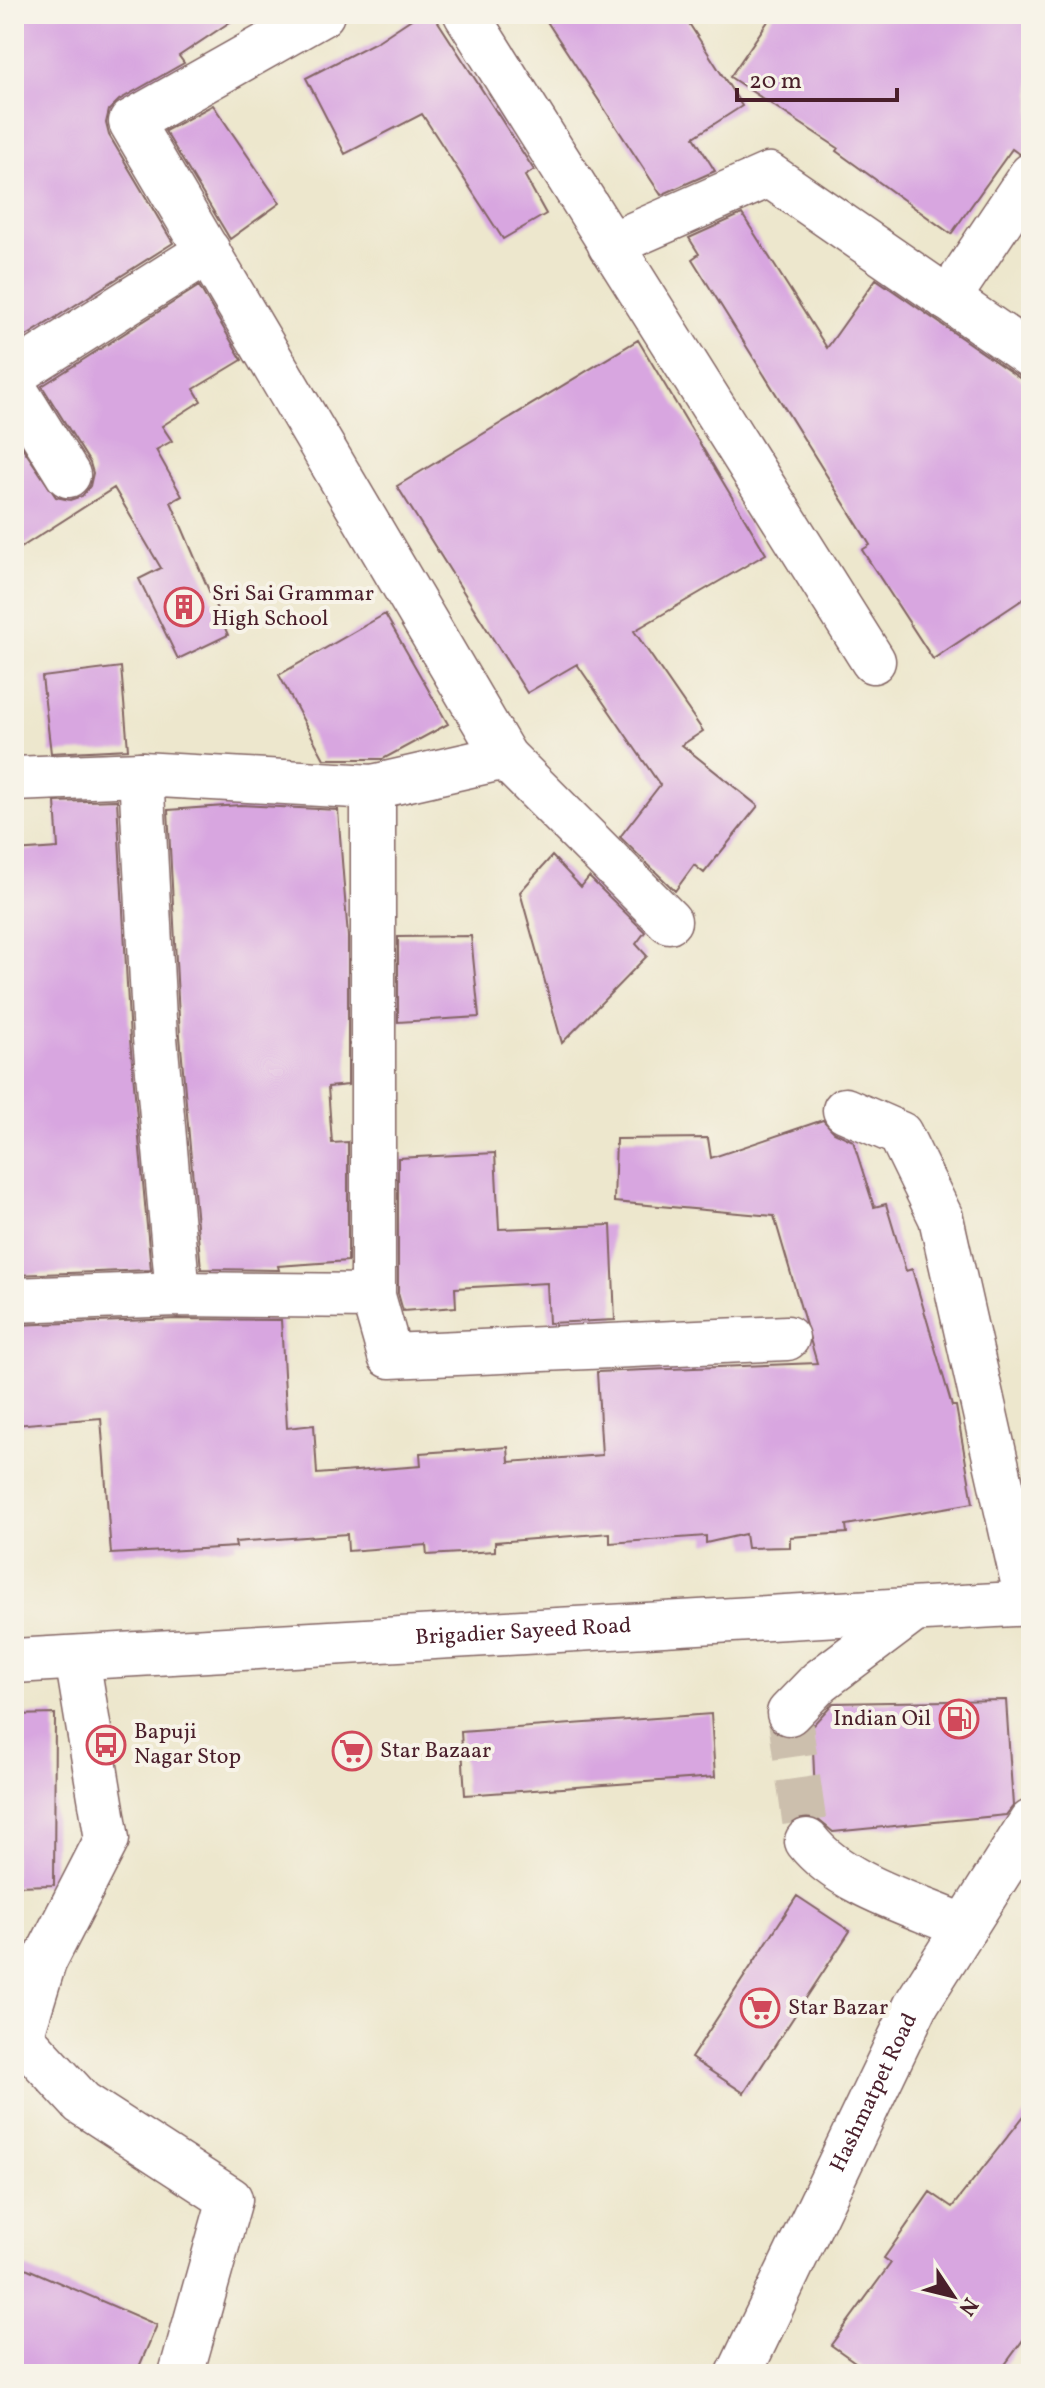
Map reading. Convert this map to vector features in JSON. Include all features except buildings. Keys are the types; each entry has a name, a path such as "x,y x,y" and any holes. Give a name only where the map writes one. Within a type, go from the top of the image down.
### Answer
{"street":[{"path":"322,14 131,122 505,757 669,921"},
{"path":"466,14 873,661"},
{"path":"610,245 769,175 1031,356"},
{"path":"948,299 1031,175"},
{"path":"14,374 208,251"},
{"path":"14,388 68,475"},
{"path":"14,779 141,774 373,787 505,757"},
{"path":"141,774 155,1038 178,1294"},
{"path":"373,787 373,1296 390,1356 787,1338"},
{"path":"845,1110 900,1134 941,1218 1030,1604"},
{"path":"14,1300 178,1294 373,1296"},
{"name":"Brigadier Sayeed Road","path":"14,1661 1030,1604"},
{"path":"789,1713 820,1681 913,1611"},
{"path":"77,1658 107,1839 44,1962 21,2037 82,2103 230,2199 181,2374"},
{"name":"Hashmatpet Road","path":"739,2374 917,2003 1031,1822"},
{"path":"807,1841 821,1859 843,1873 965,1927"}],"tunnel":[{"path":"789,1713 807,1841"}],"place":[{"name":"Sri Sai Grammar High School","path":"184,607"},
{"name":"Indian Oil","path":"959,1719"},
{"name":"Bapuji Nagar Stop","path":"106,1745"},
{"name":"Star Bazaar","path":"352,1751"},
{"name":"Star Bazar","path":"760,2008"}]}
